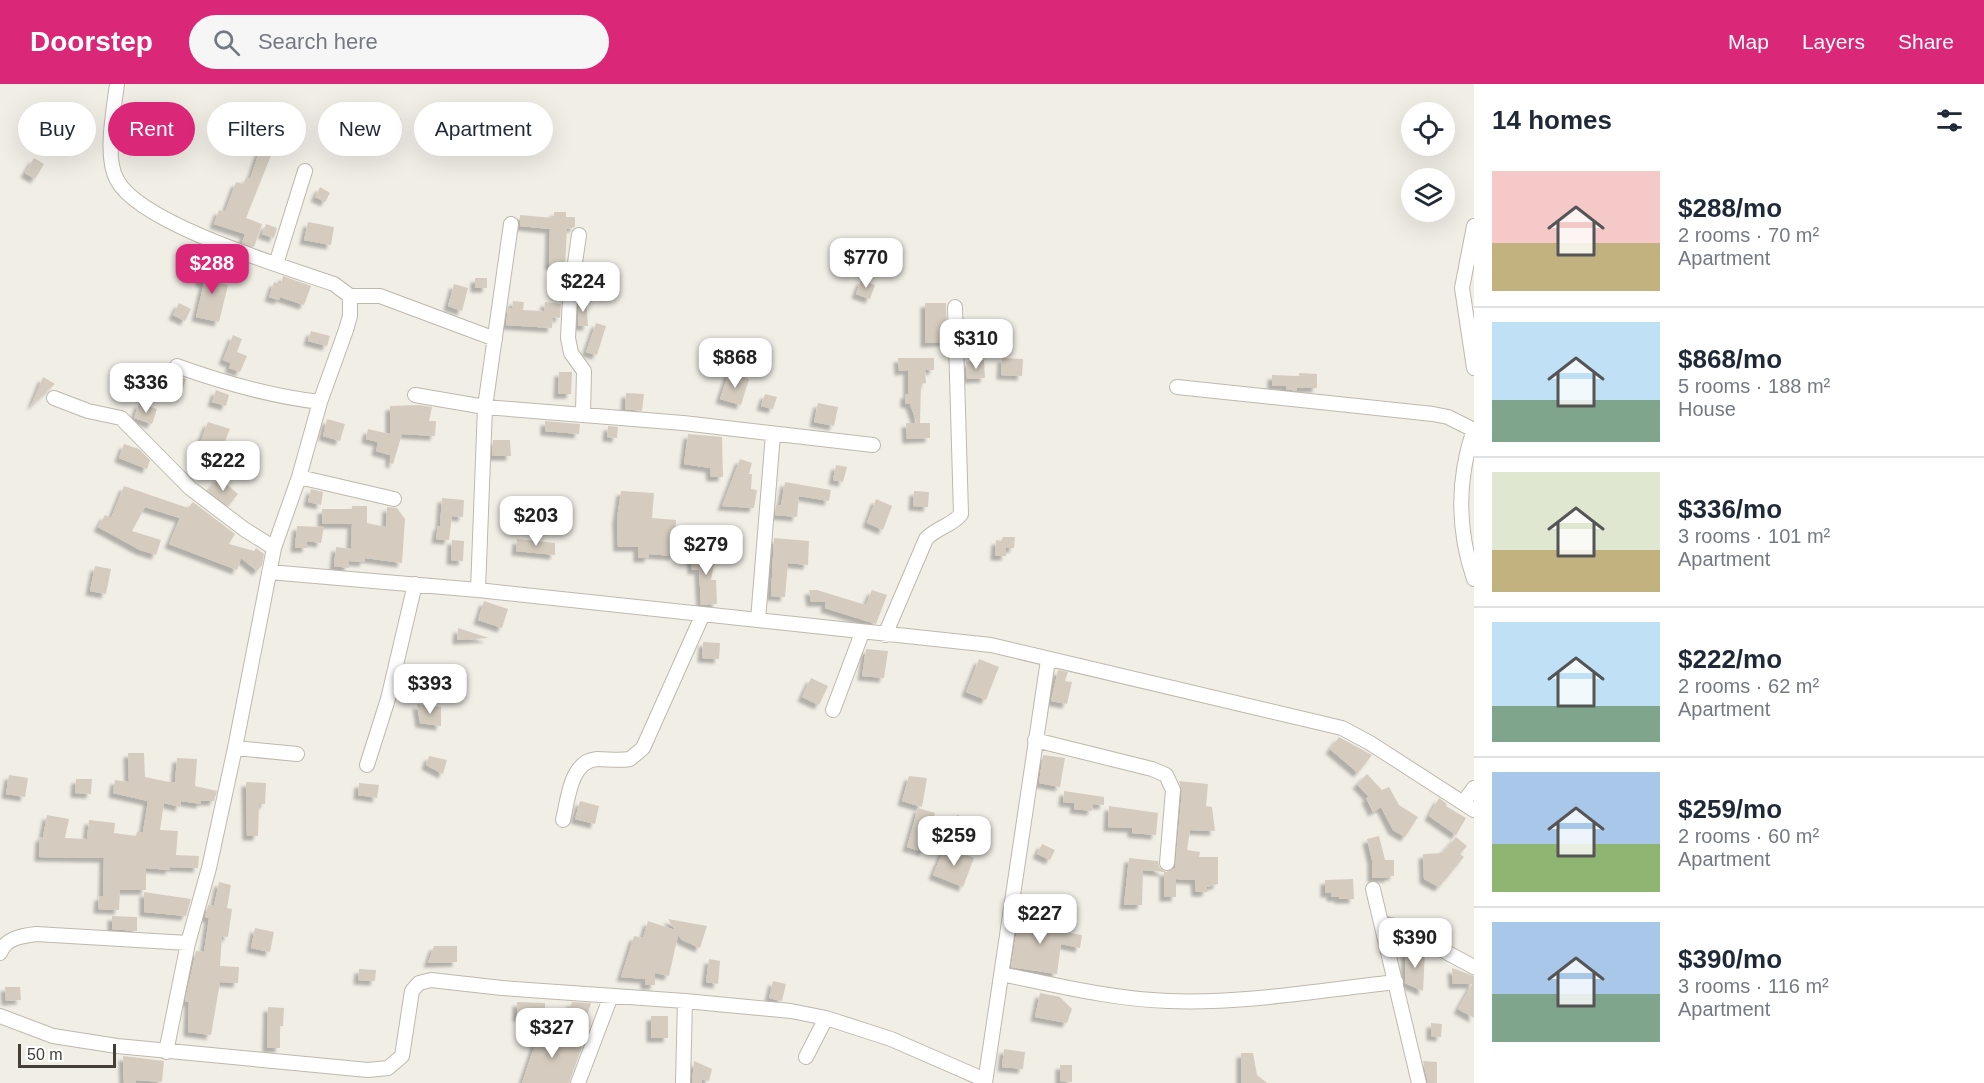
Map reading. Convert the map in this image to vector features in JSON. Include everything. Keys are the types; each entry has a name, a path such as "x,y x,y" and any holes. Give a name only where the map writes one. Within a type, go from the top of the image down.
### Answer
{"street":[{"path":"117,84 111,147 116,178 122,188 137,201 180,227 334,284 350,296 380,296 495,339"},
{"path":"276,264 305,171"},
{"path":"478,590 485,407 511,224"},
{"path":"1474,226 1462,288 1474,368"},
{"path":"579,235 570,298 568,338 571,353 584,371 583,414"},
{"path":"166,1052 188,943 209,868 235,748 274,548 299,477 320,402 346,330 350,316 350,296"},
{"path":"885,635 926,539 933,531 957,520 961,514 955,307"},
{"path":"177,366 223,383 264,394 320,402"},
{"path":"1177,387 1433,414 1448,417 1474,430 1465,457 1461,500 1463,543 1474,579"},
{"path":"416,395 485,407 583,414 873,445"},
{"path":"54,398 88,411 121,418 190,488 230,519 274,548"},
{"path":"758,620 773,434"},
{"path":"299,477 394,499"},
{"path":"269,572 478,590 862,633 991,645 1342,728 1370,743 1468,806 1474,788"},
{"path":"367,765 388,699 415,584"},
{"path":"563,820 575,775 580,766 587,761 597,759 630,759 643,748 703,614"},
{"path":"833,710 862,633"},
{"path":"0,1016 59,1038 166,1052 368,1070 388,1068 402,1056 412,991 419,983 431,980 768,1008 826,1018 891,1039 985,1082 1048,660"},
{"path":"1035,740 1152,769 1166,775 1173,790 1167,864"},
{"path":"235,748 297,754"},
{"path":"1373,889 1419,1083"},
{"path":"1382,923 1399,927 1474,967"},
{"path":"0,953 13,939 36,934 188,943"},
{"path":"1001,974 1127,999 1169,1001 1267,997 1396,982"},
{"path":"578,1083 610,996"},
{"path":"683,1083 685,1001"},
{"path":"806,1057 826,1018"}],"building":[{"path":"258,156 271,156 246,218 262,224 254,247 242,243 245,234 214,224 219,210 225,212 236,182 243,184 246,178 250,179"},
{"path":"34,158 44,164 35,179 25,173"},
{"path":"320,187 330,193 325,202 315,197"},
{"path":"554,212 566,212 566,217 575,217 575,227 567,229 565,267 549,265 550,229 520,226 520,215 554,218"},
{"path":"308,222 334,227 331,245 304,240"},
{"path":"266,224 277,228 274,238 262,234"},
{"path":"203,267 222,272 220,283 228,285 219,322 196,317 204,283 200,282"},
{"path":"283,276 311,286 304,305 280,297 279,300 269,297 274,282 281,284"},
{"path":"475,278 487,278 487,288 475,288"},
{"path":"861,280 875,285 870,299 856,294"},
{"path":"454,284 468,288 462,311 448,306"},
{"path":"586,297 588,326 578,326 579,298"},
{"path":"513,301 524,302 523,310 544,311 545,302 561,304 560,318 553,317 552,328 506,325 508,308 512,308"},
{"path":"179,303 191,309 185,321 173,315"},
{"path":"925,303 946,303 947,342 925,343"},
{"path":"596,323 606,326 597,355 586,352"},
{"path":"311,331 330,336 327,346 308,341"},
{"path":"233,335 242,339 237,352 247,356 240,372 229,368 231,363 223,360"},
{"path":"898,358 934,358 934,370 925,370 926,383 921,384 920,423 930,423 930,438 907,439 906,423 917,423 910,404 905,403 905,394 908,394 908,370 899,371"},
{"path":"1002,358 1023,359 1022,376 1001,375"},
{"path":"984,360 985,378 967,379 966,362"},
{"path":"559,372 572,372 571,394 558,394"},
{"path":"729,372 749,379 741,405 720,399"},
{"path":"168,373 186,379 182,392 164,386"},
{"path":"1299,373 1317,374 1317,388 1297,388 1297,391 1286,389 1286,386 1272,386 1272,375 1299,376"},
{"path":"43,377 55,384 31,406"},
{"path":"216,390 229,395 226,406 212,402"},
{"path":"626,393 644,394 642,411 625,409"},
{"path":"765,394 777,397 773,409 761,406"},
{"path":"139,403 157,409 152,424 134,418"},
{"path":"818,403 838,407 834,426 814,422"},
{"path":"390,406 432,407 429,421 436,421 435,436 402,434 393,464 390,463 390,455 376,451 378,442 366,439 368,429 390,434"},
{"path":"327,419 345,424 340,441 323,436"},
{"path":"545,421 580,424 579,434 545,431"},
{"path":"208,422 230,429 224,443 251,454 244,469 198,448"},
{"path":"608,426 618,427 617,438 607,437"},
{"path":"688,434 722,437 723,477 711,477 710,468 684,464"},
{"path":"493,440 510,440 511,456 492,456"},
{"path":"124,444 139,449 150,460 147,469 119,458"},
{"path":"740,459 752,463 749,474 752,474 751,489 757,490 754,508 722,506"},
{"path":"836,465 847,467 843,482 833,480"},
{"path":"219,478 238,494 228,506 208,491"},
{"path":"785,482 831,490 829,501 799,496 797,517 775,515 776,505 781,505"},
{"path":"124,486 188,508 193,502 235,534 229,544 254,551 256,548 264,554 262,565 257,571 241,558 237,570 169,544 180,518 145,507 132,531 161,540 156,555 140,550 98,527 105,515 111,518"},
{"path":"311,489 323,492 321,505 308,502"},
{"path":"621,491 654,493 652,518 676,520 674,556 649,554 649,558 638,558 638,547 618,547 617,519"},
{"path":"914,491 929,492 928,507 913,506"},
{"path":"442,498 464,500 463,517 452,516 449,540 436,539 438,526 440,526"},
{"path":"876,499 892,506 883,530 867,523"},
{"path":"352,506 367,506 367,523 386,527 387,507 397,508 405,519 402,563 365,558 364,562 349,561 349,568 334,566 336,547 351,549 352,524 322,524 322,509 352,509"},
{"path":"297,526 324,527 321,543 307,541 307,548 295,548"},
{"path":"1003,537 1015,537 1014,548 1006,548 1006,556 995,556 996,540 1001,541"},
{"path":"774,538 809,541 808,565 788,563 785,597 771,596"},
{"path":"517,539 555,543 555,555 516,551"},
{"path":"452,540 464,541 463,561 451,560"},
{"path":"691,551 716,554 711,580 716,580 717,604 701,605 699,570 692,570"},
{"path":"95,566 111,569 106,594 90,591"},
{"path":"809,590 817,590 866,605 872,590 887,595 876,624 825,608 826,602 811,602"},
{"path":"484,601 508,609 502,628 478,620"},
{"path":"458,628 489,638 457,640"},
{"path":"703,642 720,643 719,659 702,658"},
{"path":"866,649 888,651 884,678 862,676"},
{"path":"979,659 999,667 986,700 966,692"},
{"path":"1058,670 1068,672 1065,681 1072,682 1067,704 1051,701"},
{"path":"811,678 828,686 819,705 802,697"},
{"path":"417,704 441,707 441,726 420,723"},
{"path":"1339,737 1372,755 1358,773 1330,749"},
{"path":"128,753 144,753 145,777 169,782 175,782 177,758 197,759 195,786 217,791 214,801 201,801 201,804 181,801 180,807 164,803 160,830 178,831 176,855 199,856 198,868 170,867 170,870 146,868 146,890 120,890 119,910 98,909 99,896 103,896 104,858 39,857 40,837 43,837 47,815 69,819 65,838 87,839 89,820 115,823 114,833 136,836 137,832 143,832 148,801 113,793 115,780 129,782"},
{"path":"1043,755 1065,758 1060,787 1039,783"},
{"path":"429,756 447,760 443,774 426,765"},
{"path":"1367,774 1382,790 1389,787 1399,805 1418,817 1405,837 1393,830 1381,807 1373,812 1366,798 1369,797 1357,784"},
{"path":"9,775 28,778 25,797 6,794"},
{"path":"909,776 927,778 922,807 902,801"},
{"path":"76,779 92,779 91,794 75,793"},
{"path":"1179,781 1208,784 1206,806 1212,807 1215,831 1190,830 1187,850 1200,852 1199,857 1218,857 1218,884 1207,887 1207,892 1196,892 1195,880 1176,879 1176,897 1164,897 1164,872 1143,870 1142,905 1124,905 1129,858 1158,861 1159,867 1166,872 1175,868 1182,791"},
{"path":"246,782 266,783 265,804 259,804 258,836 247,836"},
{"path":"359,783 379,785 377,798 358,795"},
{"path":"1064,791 1104,797 1104,805 1093,804 1092,811 1074,809 1075,803 1063,802"},
{"path":"1439,798 1447,804 1446,806 1466,818 1456,835 1429,816"},
{"path":"580,801 599,806 595,824 575,819"},
{"path":"1109,806 1158,813 1156,835 1132,833 1132,828 1108,827"},
{"path":"918,808 935,813 924,852 907,847"},
{"path":"957,815 967,818 962,831 952,827"},
{"path":"1379,836 1385,860 1394,860 1394,876 1389,876 1389,878 1372,878 1372,860 1367,839"},
{"path":"1456,837 1467,846 1460,854 1464,857 1439,887 1424,879 1423,854 1442,853"},
{"path":"1042,844 1055,850 1050,860 1037,854"},
{"path":"945,846 974,858 963,887 933,875"},
{"path":"1353,879 1354,899 1339,899 1339,897 1331,897 1331,893 1325,893 1325,880"},
{"path":"219,882 231,885 227,908 232,909 228,937 222,936 220,966 239,967 238,983 220,982 211,1035 188,1032 189,1002 185,1001 196,951 204,952 209,918 205,917 208,905 214,906"},
{"path":"144,892 191,899 186,916 144,912"},
{"path":"1021,915 1051,921 1049,929 1082,935 1080,948 1061,944 1057,974 1011,967"},
{"path":"112,916 137,917 137,931 112,929"},
{"path":"668,919 707,926 700,948 682,940 678,935 669,976 655,973 655,985 645,985 645,979 621,977 634,936 643,938 648,921 675,930"},
{"path":"255,928 274,932 270,952 251,948"},
{"path":"434,946 457,946 457,962 428,963"},
{"path":"1406,951 1425,951 1423,991 1405,983"},
{"path":"709,959 720,961 718,984 706,982"},
{"path":"1452,968 1474,976 1474,1018 1458,1009 1472,984 1453,984"},
{"path":"359,969 376,970 375,981 358,980"},
{"path":"773,981 786,984 782,1001 769,998"},
{"path":"5,987 20,987 21,1000 6,1001"},
{"path":"1040,993 1060,997 1072,1009 1067,1023 1035,1017"},
{"path":"517,1002 545,1003 545,1018 517,1017"},
{"path":"572,1002 591,1003 587,1016 569,1010"},
{"path":"268,1007 284,1008 283,1026 280,1026 280,1048 267,1048"},
{"path":"651,1016 668,1016 668,1038 651,1038"},
{"path":"1431,1023 1442,1024 1441,1037 1431,1036"},
{"path":"540,1029 583,1044 569,1083 522,1083"},
{"path":"1004,1049 1025,1052 1023,1069 1002,1067"},
{"path":"1241,1053 1253,1053 1257,1075 1267,1083 1241,1083"},
{"path":"123,1056 164,1061 162,1082 136,1080 136,1083 124,1083"},
{"path":"694,1061 712,1069 709,1081 702,1079 701,1083 692,1083"},
{"path":"1423,1061 1437,1062 1437,1083 1428,1083"},
{"path":"1060,1065 1072,1065 1072,1082 1060,1081"}]}
